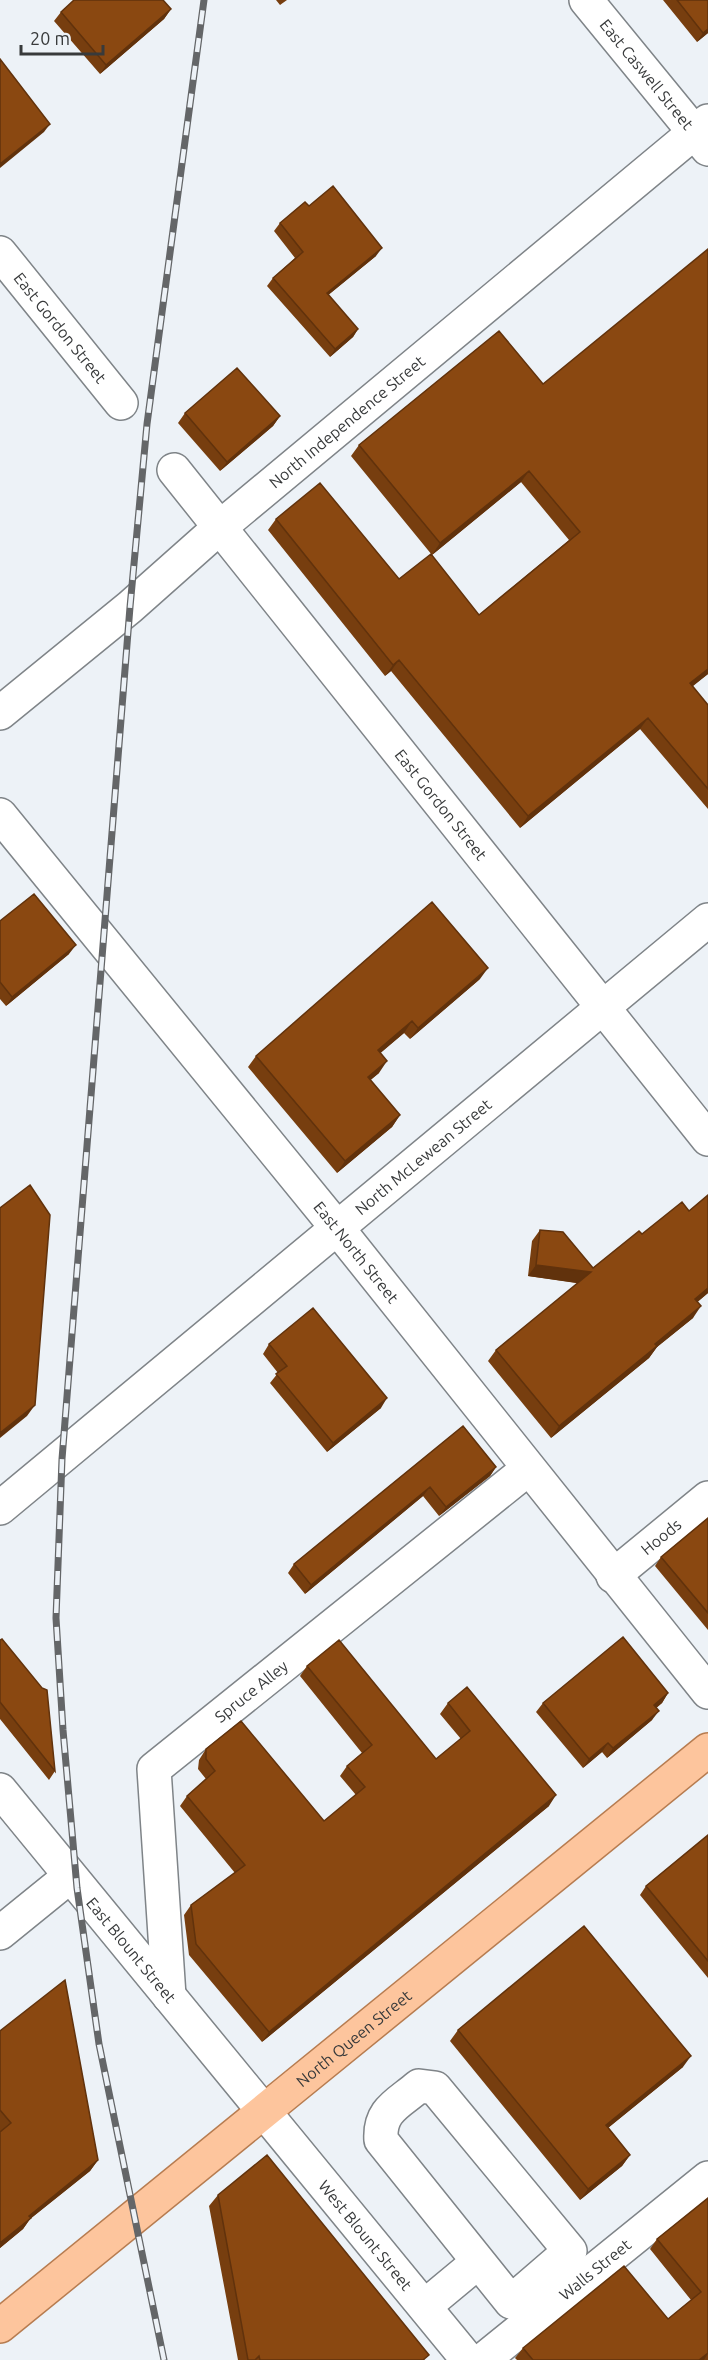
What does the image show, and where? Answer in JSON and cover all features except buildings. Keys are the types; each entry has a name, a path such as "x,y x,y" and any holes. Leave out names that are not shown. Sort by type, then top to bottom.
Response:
{"main road":[{"name":"North Queen Street","path":"0,2326 708,1750"}],"street":[{"name":"East Caswell Street","path":"586,0 703,134"},
{"name":"North Independence Street","path":"0,713 130,607 219,528 703,134"},
{"name":"East Gordon Street","path":"0,254 121,403"},
{"name":"East Gordon Street","path":"174,470 708,1140"},
{"name":"East North Street","path":"0,815 338,1229 708,1692"},
{"name":"North McLewean Street","path":"0,1508 708,920"},
{"name":"Spruce Alley","path":"169,1996 154,1768 528,1469"},
{"name":"Hoods","path":"614,1576 708,1498"},
{"name":"East Blount Street","path":"1,1793 265,2110"},
{"path":"0,1933 69,1877"},
{"path":"519,2313 381,2140 380,2124 385,2114 419,2086 435,2088 579,2263"},
{"name":"West Blount Street","path":"265,2110 468,2360"},
{"name":"Walls Street","path":"483,2360 519,2313 579,2263 708,2178"},
{"path":"425,2306 478,2262"}],"railway":[{"path":"164,2360 99,2044 77,1888 56,1618 62,1459 130,607 147,424 204,0"}]}
